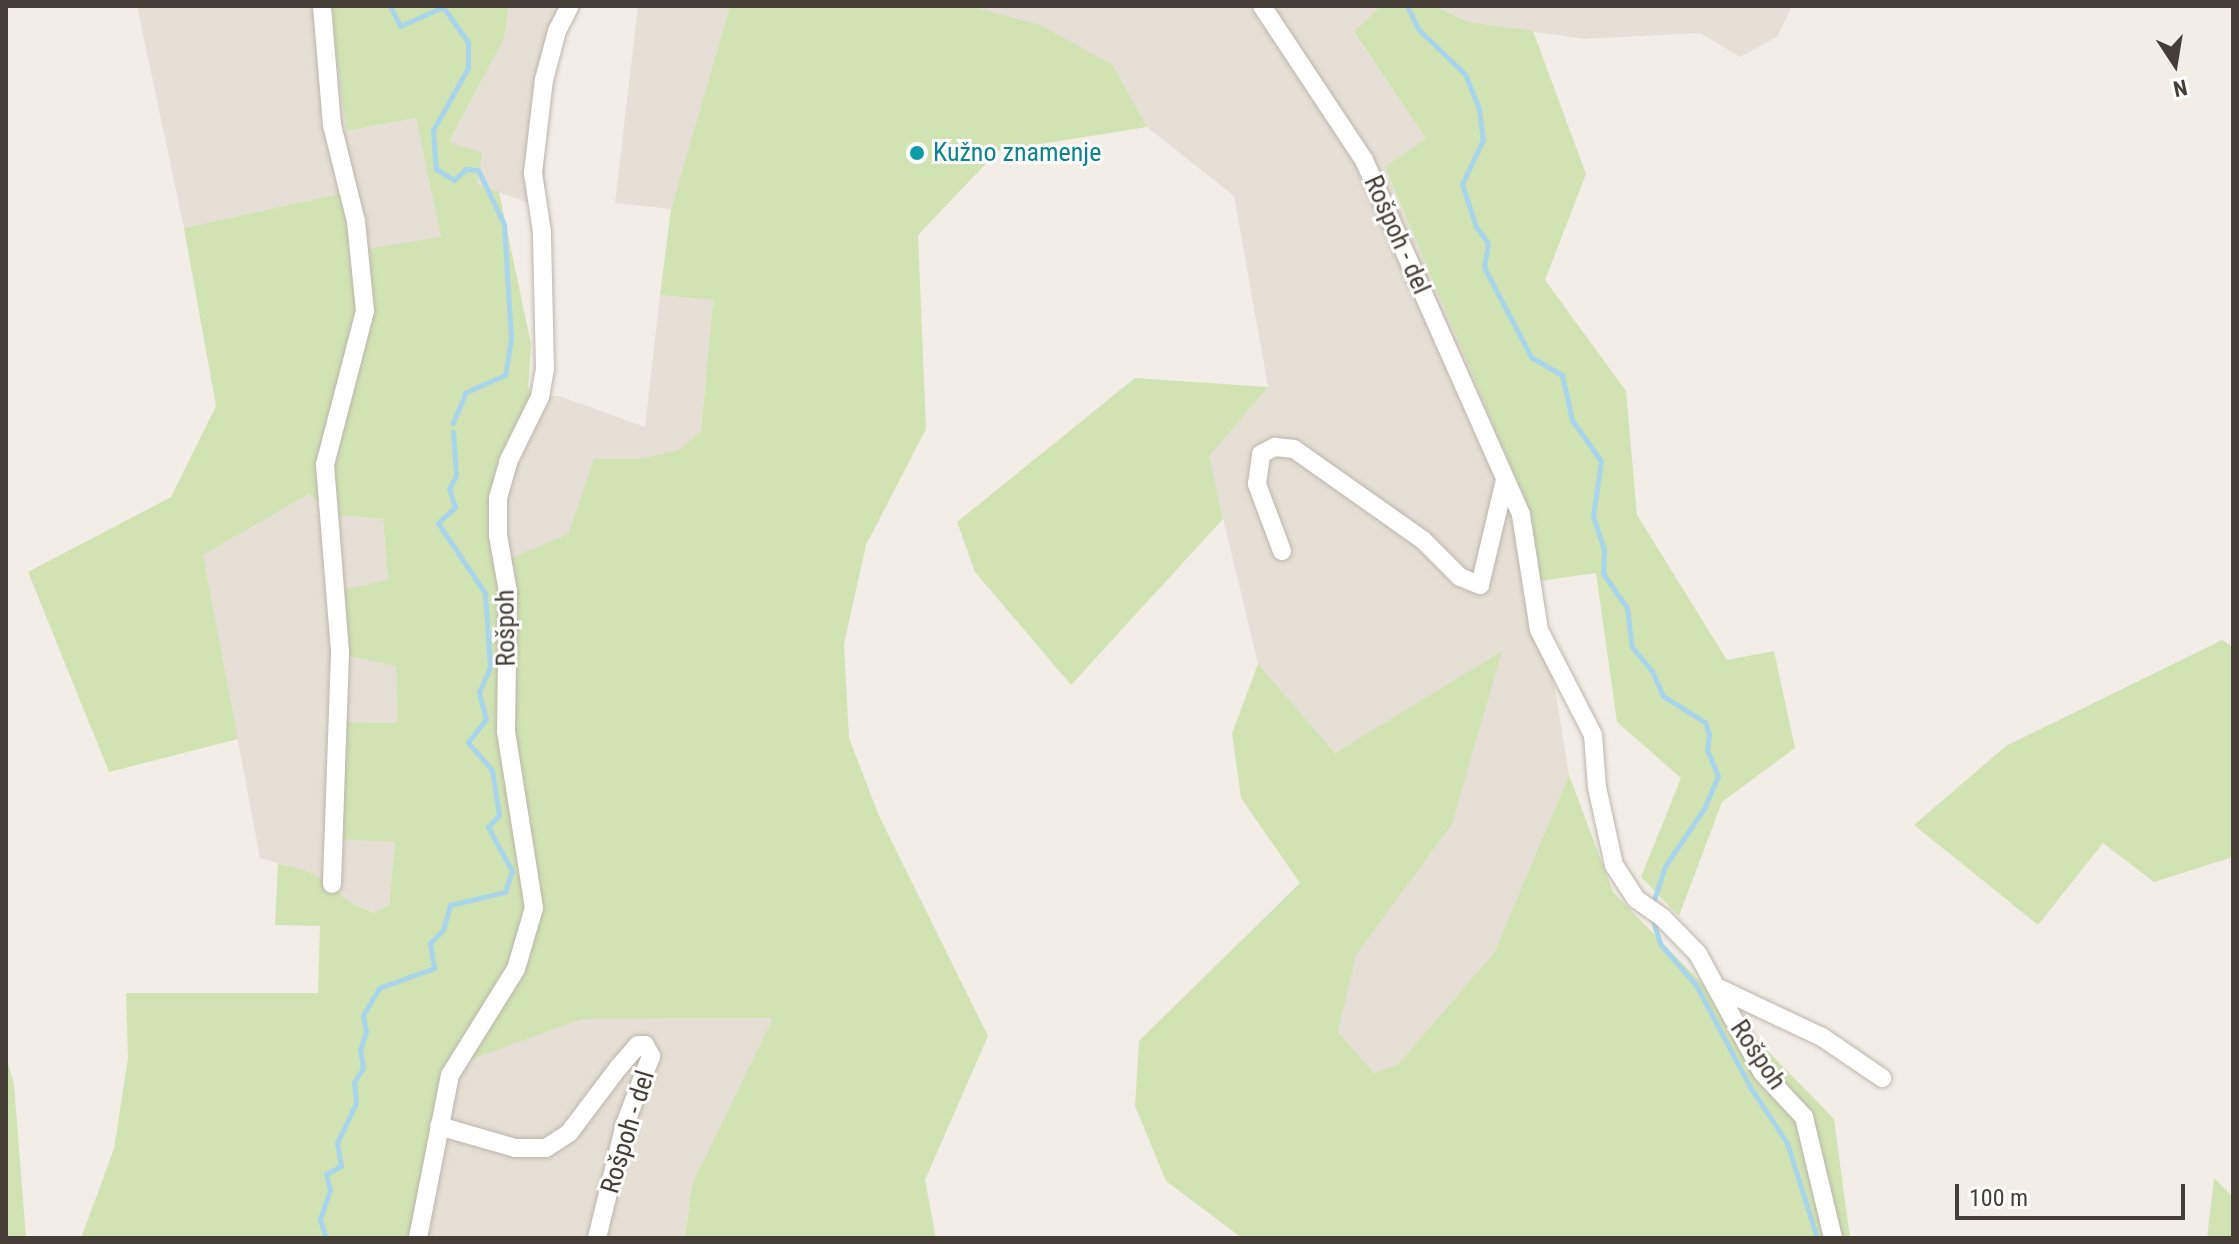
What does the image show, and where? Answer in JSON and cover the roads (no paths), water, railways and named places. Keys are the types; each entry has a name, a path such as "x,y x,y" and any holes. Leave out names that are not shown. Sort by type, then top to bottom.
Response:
{"street":[{"path":"322,6 332,125 356,221 365,311 325,465 340,653 332,884"},
{"name":"Rošpoh","path":"418,1238 450,1075 516,969 534,908 506,732 508,592 498,535 498,498 508,462 540,397 545,369 542,232 533,173 544,80 557,31 570,6"},
{"name":"Rošpoh - del","path":"1262,6 1364,160 1521,515 1539,630 1593,735 1606,834 1614,865 1636,899"},
{"path":"1282,551 1257,484 1261,454 1275,447 1294,449 1423,540 1460,577 1480,585 1505,480"},
{"name":"Rošpoh","path":"1636,899 1663,918 1698,954 1762,1072 1804,1117 1833,1238"},
{"path":"1716,987 1822,1037 1882,1078"},
{"name":"Rošpoh - del","path":"439,1126 515,1148 546,1148 569,1133 618,1068 638,1045 645,1045 651,1056 625,1124 597,1238"}],"waterway":[{"path":"390,6 400,26 443,7 468,42 468,68 433,130 436,169 454,180 466,169 478,170 504,224 511,338 505,375 466,392 453,423"},
{"path":"1407,6 1418,29 1465,74 1479,109 1483,140 1462,184 1476,227 1488,243 1484,267 1531,357 1562,375 1572,420 1601,461 1593,516 1604,549 1603,573 1627,608 1632,647 1652,671 1663,696 1705,722 1709,734 1707,750 1718,776 1705,807 1665,866 1652,906"},
{"path":"326,1238 320,1219 330,1190 326,1174 341,1166 337,1143 356,1103 354,1082 363,1068 360,1050 366,1031 363,1015 379,988 434,968 430,943 443,930 450,905 505,892 512,871 488,827 499,815 492,770 468,742 486,719 479,692 490,667 485,593 438,523 455,507 449,489 456,476 453,432"},
{"path":"1651,915 1661,945 1696,985 1750,1087 1787,1143 1817,1238"}],"place":[{"name":"Kužno znamenje","path":"917,153"}]}
